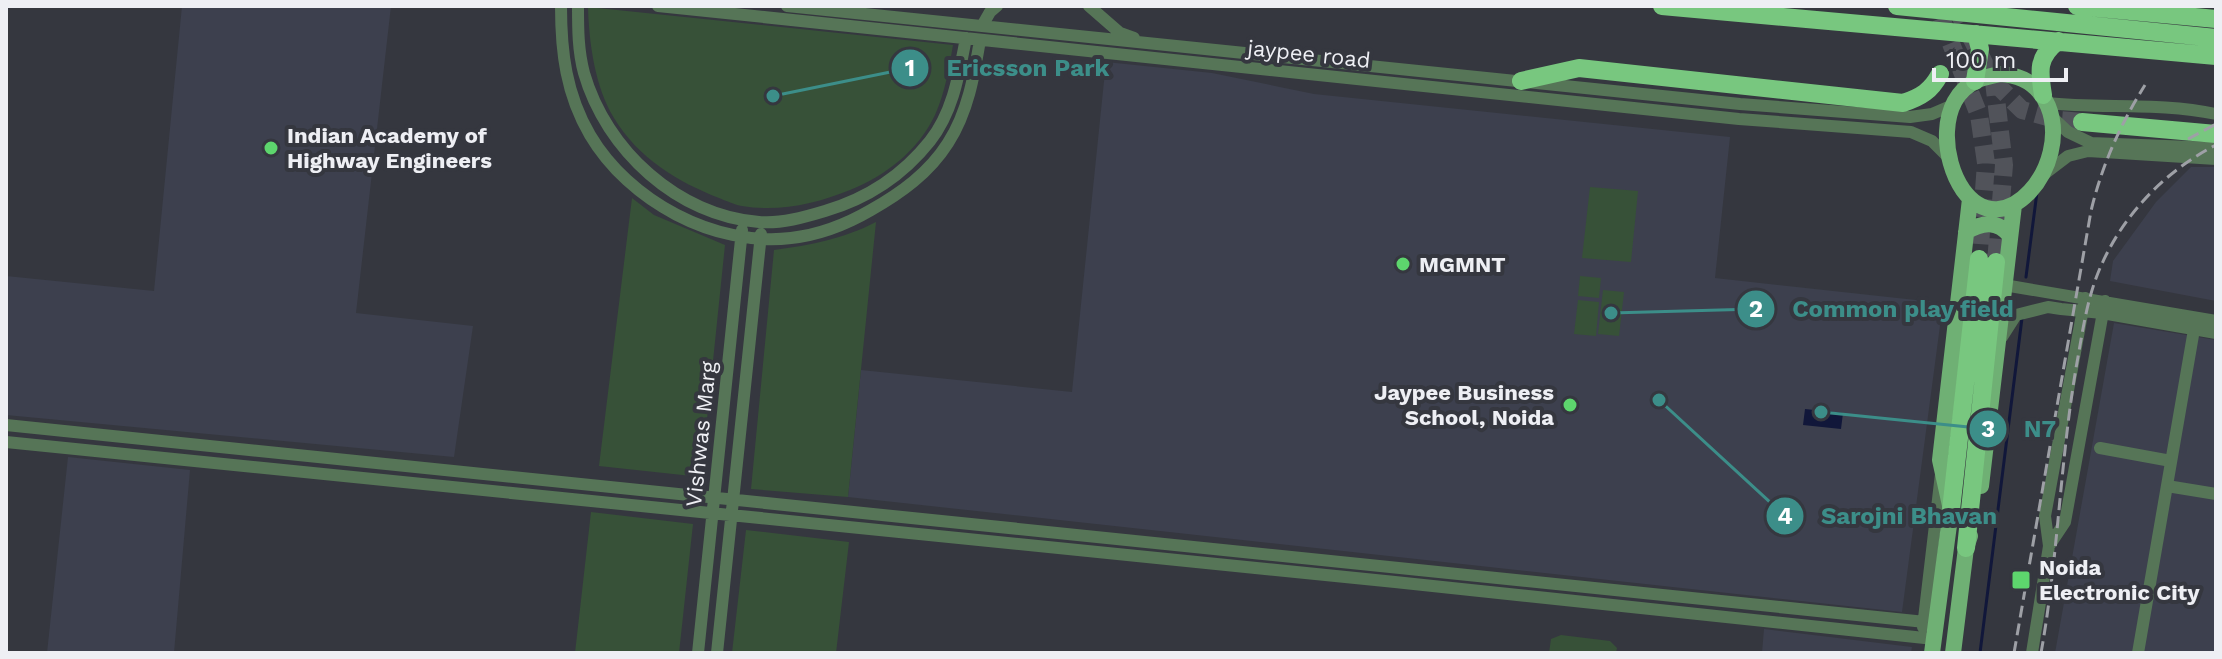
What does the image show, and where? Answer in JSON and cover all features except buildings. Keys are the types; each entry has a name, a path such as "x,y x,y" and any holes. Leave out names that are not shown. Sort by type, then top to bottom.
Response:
{"highway":[{"path":"1662,6 2216,56"},
{"path":"1897,6 2216,38"},
{"path":"2077,6 2216,19"},
{"path":"1975,81 1980,49 1976,34"},
{"path":"2048,105 2039,70 2046,50 2058,41"},
{"path":"1521,81 1579,68 1903,103 1923,96 1934,86 1940,74"},
{"path":"2082,122 2216,134"},
{"path":"1951,510 1987,261 1966,548"}],"main road":[{"path":"2000,74 2025,79 2048,105 2054,143 2051,158 2035,186 2014,205 1994,209 1970,199 1952,170 1947,139 1953,105 1975,81 2000,74"},
{"path":"1929,635 1951,510 1940,460 1970,199"},
{"path":"1953,653 1966,548 1977,514 2014,205"},
{"path":"1966,232 1987,223 2004,227 2010,236"}],"street":[{"path":"561,6 561,50 572,93 590,135 620,172 657,204 701,226 760,239 793,238 848,223 894,197 923,174 948,144 963,115 973,84 981,33 990,12 997,6"},
{"path":"578,6 578,34 584,72 599,112 625,149 652,177 683,199 720,215 762,223 801,218 846,205 884,185 909,164 931,140 946,114 957,86 966,38"},
{"name":"jaypee road","path":"658,6 783,10 966,38 981,33 1739,119 1911,132 1932,141 1948,157"},
{"path":"1089,6 1120,33 1150,44"},
{"path":"783,10 981,33 1150,44 1740,104 1910,117 1932,114 1953,105"},
{"path":"1482,91 1483,77"},
{"path":"1739,119 1740,104"},
{"path":"2048,105 2088,108 2165,105 2216,114"},
{"path":"2048,105 2068,132 2091,143 2216,148"},
{"path":"2042,176 2068,156 2088,151 2216,159"},
{"name":"Vishwas Marg","path":"698,653 743,220"},
{"name":"Vishwas Marg","path":"717,653 762,223"},
{"path":"2004,285 2084,304 2195,323 2216,321"},
{"path":"1997,350 2006,327 2016,315 2048,307 2084,304"},
{"path":"2032,653 2049,546 2045,516 2084,304"},
{"path":"2049,546 2065,522 2103,307"},
{"path":"2195,323 2216,333"},
{"path":"2138,653 2195,323"},
{"path":"6,425 733,499 1929,635"},
{"path":"6,442 1929,635"},
{"path":"2100,448 2171,461"},
{"path":"1929,635 1941,467"},
{"path":"2167,486 2216,494"}],"shaded area":[{"path":"182,6 391,6 356,313 473,326 454,457 6,415 6,276 154,291"},
{"path":"1106,62 1212,73 1314,94 1730,137 1715,278 1943,303 1902,612 848,497 861,370 1072,392"},
{"path":"2191,167 2216,167 2216,301 2110,281 2113,261 2156,202"},
{"path":"2114,323 2216,340 2216,653 2055,653"},
{"path":"68,457 190,470 174,653 47,653"},
{"path":"1764,629 1912,647 1911,653 1762,653"}],"green space":[{"path":"588,7 953,45 935,115 919,140 899,161 863,184 824,199 797,206 756,208 731,203 674,176 647,157 624,132 602,93 592,50"},
{"path":"1590,187 1638,191 1631,262 1582,258"},
{"path":"632,198 654,215 725,245 701,477 599,466"},
{"path":"876,222 848,497 751,489 774,250 826,240"},
{"path":"1580,276 1601,278 1599,298 1578,296"},
{"path":"1603,290 1624,292 1619,336 1598,334"},
{"path":"1578,300 1599,302 1596,336 1574,334"},
{"path":"591,512 693,524 679,653 575,653"},
{"path":"746,530 849,542 836,653 732,653"},
{"path":"1561,635 1610,641 1617,648 1616,653 1549,653 1551,639"}],"water":[{"path":"1805,409 1843,413 1841,429 1803,425"}],"waterway":[{"path":"2026,277 2037,192"},
{"path":"1980,653 2022,318"}],"tunnel":[{"path":"1955,6 1994,82 2004,165 1996,262"},
{"path":"1941,18 1979,115 1986,163 1979,259"},
{"path":"1994,82 2022,110 2058,120 2082,122"}],"railway":[{"path":"2014,653 2091,211 2113,146 2145,85"},
{"path":"2188,139 2216,124"},
{"path":"2041,653 2076,368 2094,284 2118,234 2145,198 2178,169 2216,145"}],"place":[{"name":"Ericsson Park","path":"773,96"},
{"name":"Indian Academy of Highway Engineers","path":"271,148"},
{"name":"MGMNT","path":"1403,264"},
{"name":"Common play field","path":"1611,313"},
{"name":"Sarojni Bhavan","path":"1659,400"},
{"name":"Jaypee Business School, Noida","path":"1570,405"},
{"name":"N7","path":"1821,412"},
{"name":"Noida Electronic City","path":"2021,580"}]}
